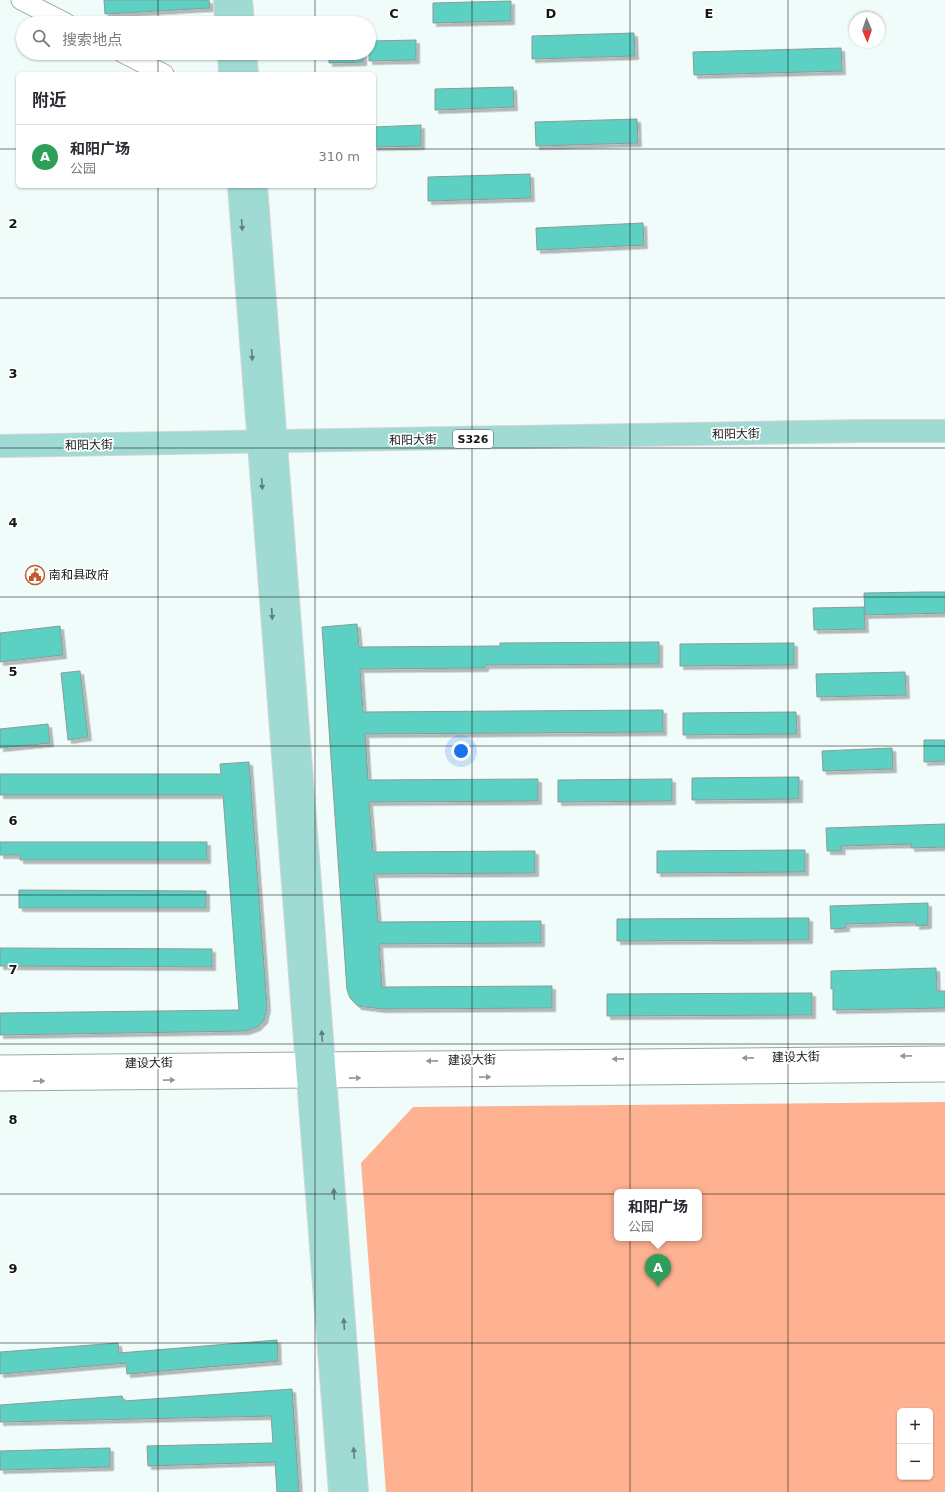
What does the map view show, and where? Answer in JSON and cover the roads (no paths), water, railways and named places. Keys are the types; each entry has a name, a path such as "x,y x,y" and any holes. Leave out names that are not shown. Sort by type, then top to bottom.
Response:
{"main road":[{"path":"224,0 225,16"},
{"path":"241,0 242,16"},
{"path":"229,60 230,72"},
{"path":"246,60 247,72"},
{"path":"239,188 267,448 316,1070 357,1492"},
{"path":"256,188 267,448"},
{"name":"和阳大街","path":"0,457 267,448 853,432 945,431"},
{"name":"和阳大街","path":"0,446 267,448 945,442"},
{"path":"316,1070 340,1492"}],"street":[{"path":"22,0 53,16"},
{"path":"137,60 160,72"},
{"name":"建设大街","path":"0,1081 316,1070 945,1056"},
{"name":"建设大街","path":"0,1065 316,1070 945,1072"}],"place":[{"name":"南和县政府","path":"35,575"},
{"name":"和阳广场","path":"658,1287"}]}
